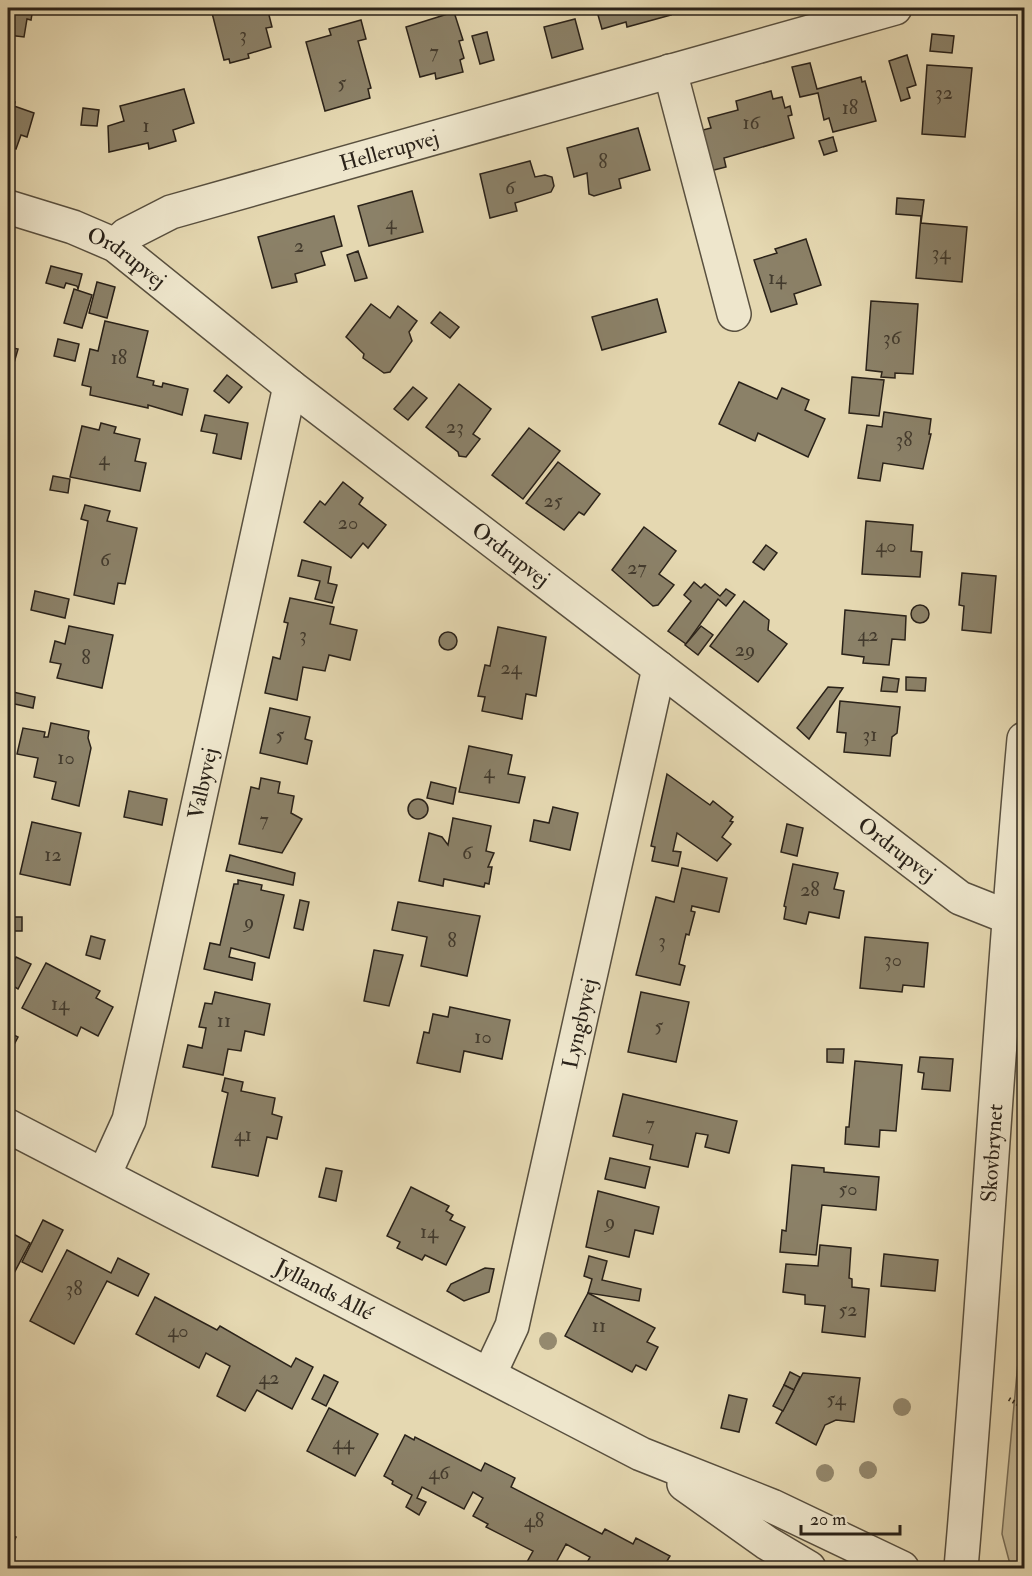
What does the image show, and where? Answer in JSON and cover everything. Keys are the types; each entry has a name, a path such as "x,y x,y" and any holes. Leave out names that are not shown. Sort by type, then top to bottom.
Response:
{"street":[{"name":"Hellerupvej","path":"115,245 126,235 171,212 896,8"},
{"path":"670,71 734,314"},
{"name":"Ordrupvej","path":"8,207 73,227 115,245 290,386 960,898 1008,917"},
{"name":"Valbyvej","path":"104,1175 129,1120 290,386"},
{"name":"Lyngbyvej","path":"489,1375 512,1326 659,668"},
{"name":"Skovbrynet","path":"961,1569 985,1271 1008,917 1024,739"},
{"name":"Jyllands Allé","path":"8,1126 641,1454 782,1511 902,1569"},
{"name":"Jyllands Allé","path":"641,1454 767,1543 807,1568"}],"shaded area":[{"path":"1024,1298 1024,1568 1011,1568 1002,1534"}],"building":[{"path":"8,8 33,8 31,20 27,19 24,37 8,35"},
{"path":"261,8 262,12 268,11 272,27 266,28 271,47 248,54 249,58 230,63 229,59 224,60 211,9"},
{"path":"596,8 678,8 669,10 671,15 627,27 626,22 602,29"},
{"path":"454,12 463,40 459,41 464,58 460,60 463,72 436,79 435,73 420,77 406,27"},
{"path":"575,19 583,49 552,58 544,27"},
{"path":"361,20 366,39 358,41 371,88 368,89 370,98 325,111 306,42 331,35 329,29"},
{"path":"487,32 494,60 480,64 472,36"},
{"path":"932,34 954,36 952,53 930,51"},
{"path":"907,55 916,85 907,88 910,98 901,101 889,61"},
{"path":"810,63 817,89 861,77 862,82 865,81 876,121 833,132 829,118 824,120 818,93 800,97 792,67"},
{"path":"927,65 972,68 965,137 922,134"},
{"path":"184,89 194,123 173,130 176,141 149,149 148,143 109,152 108,126 124,121 120,106"},
{"path":"771,91 773,99 782,97 785,108 790,106 792,115 788,116 794,138 724,158 726,167 706,172 695,132 711,128 708,118 738,110 736,101"},
{"path":"8,99 15,102 14,106 34,113 27,137 21,135 16,149 12,147 10,153 8,153"},
{"path":"83,108 99,110 97,126 81,125"},
{"path":"638,128 650,170 619,179 621,188 594,196 589,194 587,173 574,177 567,148"},
{"path":"833,137 837,151 824,155 819,141"},
{"path":"530,161 535,177 545,175 552,177 554,186 551,192 515,203 517,211 490,218 480,174"},
{"path":"412,191 423,232 369,246 358,206"},
{"path":"897,198 924,200 921,223 967,227 962,282 916,278 921,216 896,214"},
{"path":"334,216 342,246 321,252 325,265 295,274 297,282 272,288 258,237"},
{"path":"806,239 821,285 794,294 797,304 771,312 754,260 777,253 775,249"},
{"path":"358,251 367,278 355,281 347,255"},
{"path":"51,266 82,274 78,289 77,286 66,283 64,288 46,283"},
{"path":"97,282 115,287 107,318 89,313"},
{"path":"74,289 92,295 82,328 64,323"},
{"path":"657,299 666,332 602,350 592,317"},
{"path":"871,301 918,304 913,374 895,373 895,378 881,377 882,372 866,370"},
{"path":"371,304 390,318 398,306 417,321 409,332 412,341 390,372 384,373 363,358 364,354 346,337"},
{"path":"440,312 459,327 450,338 431,323"},
{"path":"105,321 148,331 137,377 154,381 153,385 162,387 163,383 188,389 182,415 148,405 148,408 90,395 91,387 82,385 90,349 98,351"},
{"path":"58,339 79,344 75,361 54,356"},
{"path":"8,347 18,349 14,363 8,362"},
{"path":"227,375 242,387 229,403 214,391"},
{"path":"852,377 884,380 879,416 849,413"},
{"path":"739,382 777,399 782,388 809,400 805,410 825,419 808,457 758,433 755,441 719,424"},
{"path":"459,384 491,409 473,434 480,439 466,457 459,456 458,452 426,427"},
{"path":"413,387 427,398 408,420 394,409"},
{"path":"884,412 931,419 929,434 931,434 923,469 883,463 880,481 858,478 867,425 882,427"},
{"path":"205,415 248,423 241,459 213,453 217,434 201,431"},
{"path":"101,423 116,427 114,433 140,439 135,461 146,463 140,491 70,477 82,426 99,430"},
{"path":"529,428 560,451 523,499 492,475"},
{"path":"558,462 600,494 584,515 579,512 564,530 526,503"},
{"path":"53,476 70,479 68,493 50,490"},
{"path":"343,482 363,498 359,504 386,525 368,548 363,543 351,558 304,522 320,501 325,505"},
{"path":"85,505 110,511 107,521 137,528 125,584 118,583 114,604 74,595 88,521 81,519"},
{"path":"866,521 913,525 911,551 922,552 920,577 862,574"},
{"path":"644,527 676,551 659,574 674,585 658,605 653,606 612,570"},
{"path":"766,545 777,553 764,570 753,562"},
{"path":"302,560 331,567 328,583 337,585 332,603 315,599 320,581 298,576"},
{"path":"962,573 996,576 991,633 962,630 964,606 959,605"},
{"path":"694,582 701,588 705,584 720,596 726,589 735,595 726,606 718,599 686,644 668,631 691,601 684,595"},
{"path":"35,591 69,599 65,618 31,610"},
{"path":"290,598 334,607 330,624 357,630 350,660 329,655 325,671 303,667 297,700 265,693 273,657 280,659 288,623 284,622"},
{"path":"744,601 769,620 768,630 787,644 758,682 710,646"},
{"path":"916,605 924,605 929,610 927,621 916,623 911,618 911,610"},
{"path":"845,610 906,616 905,640 892,639 889,665 863,663 864,657 842,654"},
{"path":"69,626 113,635 102,688 57,678 61,664 50,662 55,641 65,644"},
{"path":"701,626 713,635 698,655 685,645"},
{"path":"498,627 546,637 536,696 526,694 522,719 482,711 485,697 478,696 485,665 490,666"},
{"path":"444,632 452,632 457,637 455,648 444,650 439,645 439,637"},
{"path":"883,677 899,679 897,692 881,691"},
{"path":"906,677 926,678 925,691 906,690"},
{"path":"828,687 843,688 809,739 797,728"},
{"path":"13,692 35,697 33,708 10,703"},
{"path":"840,701 900,707 897,733 892,737 890,756 844,752 846,733 837,732"},
{"path":"270,708 310,717 305,739 312,741 307,764 260,753"},
{"path":"51,723 89,731 88,738 91,748 79,806 52,799 56,782 34,777 38,758 17,754 23,728 45,732 44,737 48,737"},
{"path":"469,746 512,755 508,774 525,777 519,803 459,792"},
{"path":"667,774 710,805 713,801 733,817 730,821 733,822 722,837 731,844 717,861 677,833 673,851 681,852 678,866 652,861 655,847 651,846"},
{"path":"261,778 280,782 278,793 294,796 291,813 302,819 282,853 239,844 251,787 259,789"},
{"path":"431,782 456,788 453,804 427,798"},
{"path":"129,791 167,799 162,825 124,817"},
{"path":"418,799 425,802 428,809 425,816 418,819 411,816 408,809 411,802"},
{"path":"553,807 578,813 570,850 530,841 534,820 549,823"},
{"path":"453,818 491,826 486,851 494,853 488,867 492,867 489,884 485,883 484,887 444,879 443,886 419,881 429,833 442,837 448,845"},
{"path":"32,822 81,833 70,885 20,874"},
{"path":"787,824 803,828 797,856 781,852"},
{"path":"230,855 295,873 293,885 226,871"},
{"path":"793,864 838,873 834,889 844,891 839,918 809,912 806,924 784,919 786,907 784,906"},
{"path":"682,868 727,878 719,912 692,906 691,911 695,912 689,935 686,934 679,964 685,966 680,985 636,975 656,897 674,902"},
{"path":"238,880 262,885 261,890 284,895 269,958 231,948 229,957 255,963 252,980 204,969 210,943 220,945 234,884 238,884"},
{"path":"300,900 309,902 303,930 294,928"},
{"path":"398,902 480,916 467,976 421,966 427,937 392,930"},
{"path":"8,917 22,917 22,931 8,931"},
{"path":"91,936 105,940 100,959 86,955"},
{"path":"865,937 928,943 924,987 903,985 902,992 860,988"},
{"path":"374,950 403,955 389,1006 364,1001"},
{"path":"16,957 31,964 18,989 8,983 8,974"},
{"path":"46,963 100,991 96,998 113,1007 98,1036 81,1027 77,1036 22,1008"},
{"path":"215,992 270,1004 264,1035 245,1031 241,1051 228,1049 223,1075 183,1067 188,1045 202,1048 206,1028 199,1027 205,1003 212,1004"},
{"path":"641,992 689,1002 676,1062 628,1052"},
{"path":"450,1007 510,1020 502,1059 464,1051 460,1072 417,1063 424,1032 429,1033 433,1014 448,1017"},
{"path":"8,1032 18,1037 9,1054 8,1053"},
{"path":"827,1049 844,1049 843,1063 827,1062"},
{"path":"920,1057 953,1059 950,1091 922,1089 924,1073 918,1072"},
{"path":"855,1061 902,1065 896,1131 880,1130 879,1147 845,1144 846,1127 849,1127"},
{"path":"225,1078 243,1082 241,1091 275,1098 272,1114 282,1117 277,1139 267,1137 258,1176 212,1167 228,1093 222,1091"},
{"path":"623,1094 737,1121 729,1153 705,1147 708,1135 696,1133 688,1167 650,1159 653,1145 613,1136"},
{"path":"610,1158 650,1167 645,1188 605,1179"},
{"path":"792,1165 824,1168 824,1172 879,1177 876,1210 822,1205 816,1255 780,1252 782,1230 786,1231"},
{"path":"326,1168 342,1171 336,1201 319,1197"},
{"path":"411,1187 449,1206 446,1211 453,1215 450,1220 465,1227 446,1265 425,1255 422,1260 397,1248 400,1242 387,1236"},
{"path":"598,1191 659,1207 653,1234 635,1230 629,1257 586,1247"},
{"path":"43,1220 63,1230 42,1272 22,1262"},
{"path":"8,1231 30,1243 12,1277 8,1275"},
{"path":"820,1245 851,1248 849,1278 852,1279 852,1287 869,1289 865,1337 822,1332 825,1306 805,1304 805,1295 783,1292 786,1264 818,1266"},
{"path":"67,1250 111,1273 118,1258 149,1274 138,1296 107,1281 74,1344 30,1321"},
{"path":"884,1254 938,1260 935,1291 881,1286"},
{"path":"589,1256 607,1261 602,1280 641,1289 639,1301 588,1293 592,1279 584,1276"},
{"path":"485,1268 494,1269 489,1292 464,1301 447,1291 451,1284"},
{"path":"588,1293 655,1328 647,1342 658,1347 646,1370 636,1365 632,1372 565,1336"},
{"path":"155,1297 217,1330 220,1326 291,1367 296,1358 313,1367 292,1409 257,1390 245,1411 217,1396 230,1366 206,1353 199,1368 136,1334"},
{"path":"790,1372 800,1377 794,1390 784,1385"},
{"path":"803,1373 860,1378 854,1422 836,1420 825,1425 816,1445 776,1423"},
{"path":"324,1375 338,1382 326,1406 312,1399"},
{"path":"784,1385 794,1390 783,1411 773,1406"},
{"path":"729,1395 747,1399 739,1432 721,1428"},
{"path":"329,1408 378,1434 355,1476 307,1451"},
{"path":"405,1435 414,1440 415,1437 481,1471 485,1463 515,1478 511,1487 602,1534 605,1529 633,1544 636,1538 670,1556 663,1568 584,1568 590,1557 566,1544 553,1568 540,1568 527,1562 533,1551 486,1527 488,1524 473,1516 483,1498 473,1492 464,1509 422,1487 417,1498 426,1502 419,1515 406,1507 412,1495 392,1484 393,1481 384,1476"},
{"path":"8,1533 16,1537 8,1553"}]}
